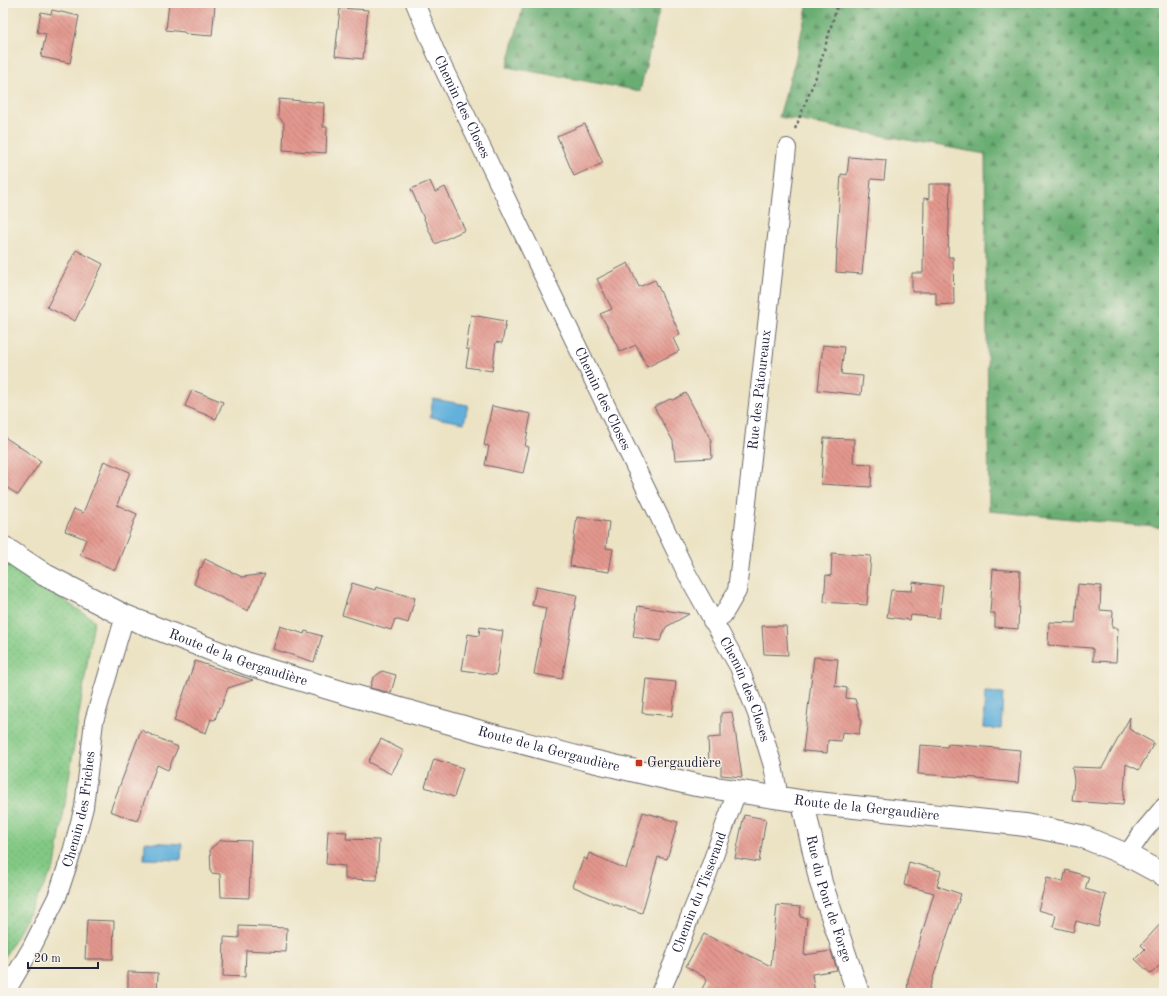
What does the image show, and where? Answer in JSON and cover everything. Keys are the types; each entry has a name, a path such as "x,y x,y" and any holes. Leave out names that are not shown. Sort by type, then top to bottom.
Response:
{"street":[{"name":"Chemin des Closes","path":"415,3 436,53 686,572 738,667 757,714 773,766 776,788 775,797"},
{"name":"Rue des Pâtoureaux","path":"712,621 723,615 736,591 787,148"},
{"name":"Route de la Gergaudière","path":"3,548 45,575 125,616 248,664 381,704 584,759 696,785 807,802 1025,825 1081,836 1127,855 1164,875"},
{"name":"Chemin des Friches","path":"5,993 32,947 57,897 72,852 84,807 94,721 125,616"},
{"name":"Chemin du Tisserand","path":"660,993 708,873 737,791"},
{"name":"Rue du Pont de Forge","path":"807,802 805,812 821,883 858,993"},
{"path":"1127,855 1142,833 1164,807"}],"path":[{"path":"787,148 817,74 838,3"}],"green space":[{"path":"524,3 661,3 640,91 507,67"},
{"path":"808,3 1164,3 1164,528 989,511 985,154 779,117 795,61"},
{"path":"3,560 94,620 55,866 3,960"}],"water":[{"path":"433,399 468,405 464,423 430,417"},
{"path":"985,692 1003,693 1001,729 983,728"},
{"path":"145,842 182,844 181,860 144,859"}],"building":[{"path":"169,3 215,5 212,36 186,34 184,32 166,30"},
{"path":"340,8 368,10 363,59 335,56"},
{"path":"52,10 79,16 70,63 41,57 46,34 37,32 41,12 51,14"},
{"path":"279,99 324,103 323,127 327,127 326,153 283,150 284,123 278,116"},
{"path":"585,124 603,163 574,176 557,136"},
{"path":"849,157 886,160 884,180 871,179 862,274 836,272 841,174 847,175"},
{"path":"430,181 435,192 445,187 465,230 435,244 411,189"},
{"path":"929,184 950,184 948,257 953,257 954,304 936,305 936,292 912,292 912,273 923,273 924,198 929,199"},
{"path":"76,250 103,264 75,321 47,307"},
{"path":"628,263 639,287 655,280 680,334 673,338 679,351 647,367 636,345 620,352 600,314 612,309 597,279"},
{"path":"471,315 506,321 502,343 496,342 492,371 466,367 469,349 466,349"},
{"path":"823,345 844,347 841,374 863,376 861,395 818,390"},
{"path":"192,390 223,402 216,419 185,406"},
{"path":"686,393 711,440 712,458 675,460 673,441 654,407 670,399 673,400"},
{"path":"492,406 531,414 525,446 529,447 523,473 485,465 489,446 484,445"},
{"path":"3,436 41,461 18,495 3,485"},
{"path":"824,438 854,439 853,463 872,464 871,487 821,484"},
{"path":"104,461 130,472 117,505 137,514 115,570 80,555 86,539 65,531 74,509 83,513"},
{"path":"577,517 609,522 606,548 613,549 609,572 570,566"},
{"path":"832,553 871,556 867,605 824,602 826,575 831,576"},
{"path":"205,559 242,577 265,574 248,611 194,584 200,567 201,568"},
{"path":"993,569 1020,571 1018,629 995,627 995,613 990,613"},
{"path":"913,582 943,586 939,618 911,615 910,620 887,617 891,590 912,591"},
{"path":"352,583 375,590 376,587 415,598 408,623 395,619 391,630 342,615"},
{"path":"1078,584 1101,586 1100,610 1113,611 1112,628 1118,628 1116,662 1093,661 1092,648 1048,645 1049,622 1075,623"},
{"path":"536,587 577,595 562,679 534,674 546,608 532,605"},
{"path":"638,606 689,614 666,627 660,641 633,637"},
{"path":"280,626 304,634 305,631 322,636 314,662 273,649"},
{"path":"762,626 786,626 788,655 764,654"},
{"path":"480,627 503,631 496,675 462,670 468,634 479,636"},
{"path":"814,657 838,659 835,686 847,688 846,698 855,699 861,720 859,734 842,732 841,741 828,740 827,753 803,751"},
{"path":"195,661 253,680 228,688 215,720 211,719 206,733 174,721"},
{"path":"382,671 396,675 391,693 370,688 373,678"},
{"path":"646,679 676,682 672,716 642,713"},
{"path":"732,712 742,777 721,775 721,762 709,762 708,738 721,737 721,713"},
{"path":"1130,717 1129,729 1154,743 1139,770 1126,764 1123,805 1072,801 1074,781 1072,767 1102,768"},
{"path":"141,730 178,747 168,770 157,765 137,821 110,811"},
{"path":"381,739 404,751 391,774 368,762"},
{"path":"948,744 1021,750 1018,783 977,778 918,774 920,745 947,747"},
{"path":"434,759 463,768 454,797 425,787"},
{"path":"643,812 678,822 667,859 658,857 642,913 613,904 572,886 584,858 587,860 589,853 626,869"},
{"path":"744,815 766,819 759,862 735,858"},
{"path":"328,831 347,832 346,839 379,840 377,880 345,879 345,866 326,864"},
{"path":"221,840 251,841 249,898 221,897 220,874 211,873 210,849"},
{"path":"909,862 941,871 937,886 961,894 928,993 907,993 908,980 934,893 904,885"},
{"path":"1066,870 1089,877 1085,889 1106,895 1098,927 1076,921 1073,932 1053,927 1056,915 1038,910 1047,878 1063,882"},
{"path":"777,905 801,907 800,917 807,918 804,955 831,951 837,970 812,974 815,993 700,993 707,979 686,966 704,934 771,966"},
{"path":"87,920 114,921 113,959 85,959"},
{"path":"1164,920 1164,969 1160,965 1151,974 1135,959 1145,949 1141,945"},
{"path":"239,926 287,928 286,952 246,950 245,977 223,976 224,937 239,938"},
{"path":"128,972 158,973 157,993 128,993"}],"place":[{"name":"Gergaudière","path":"639,763"}]}
